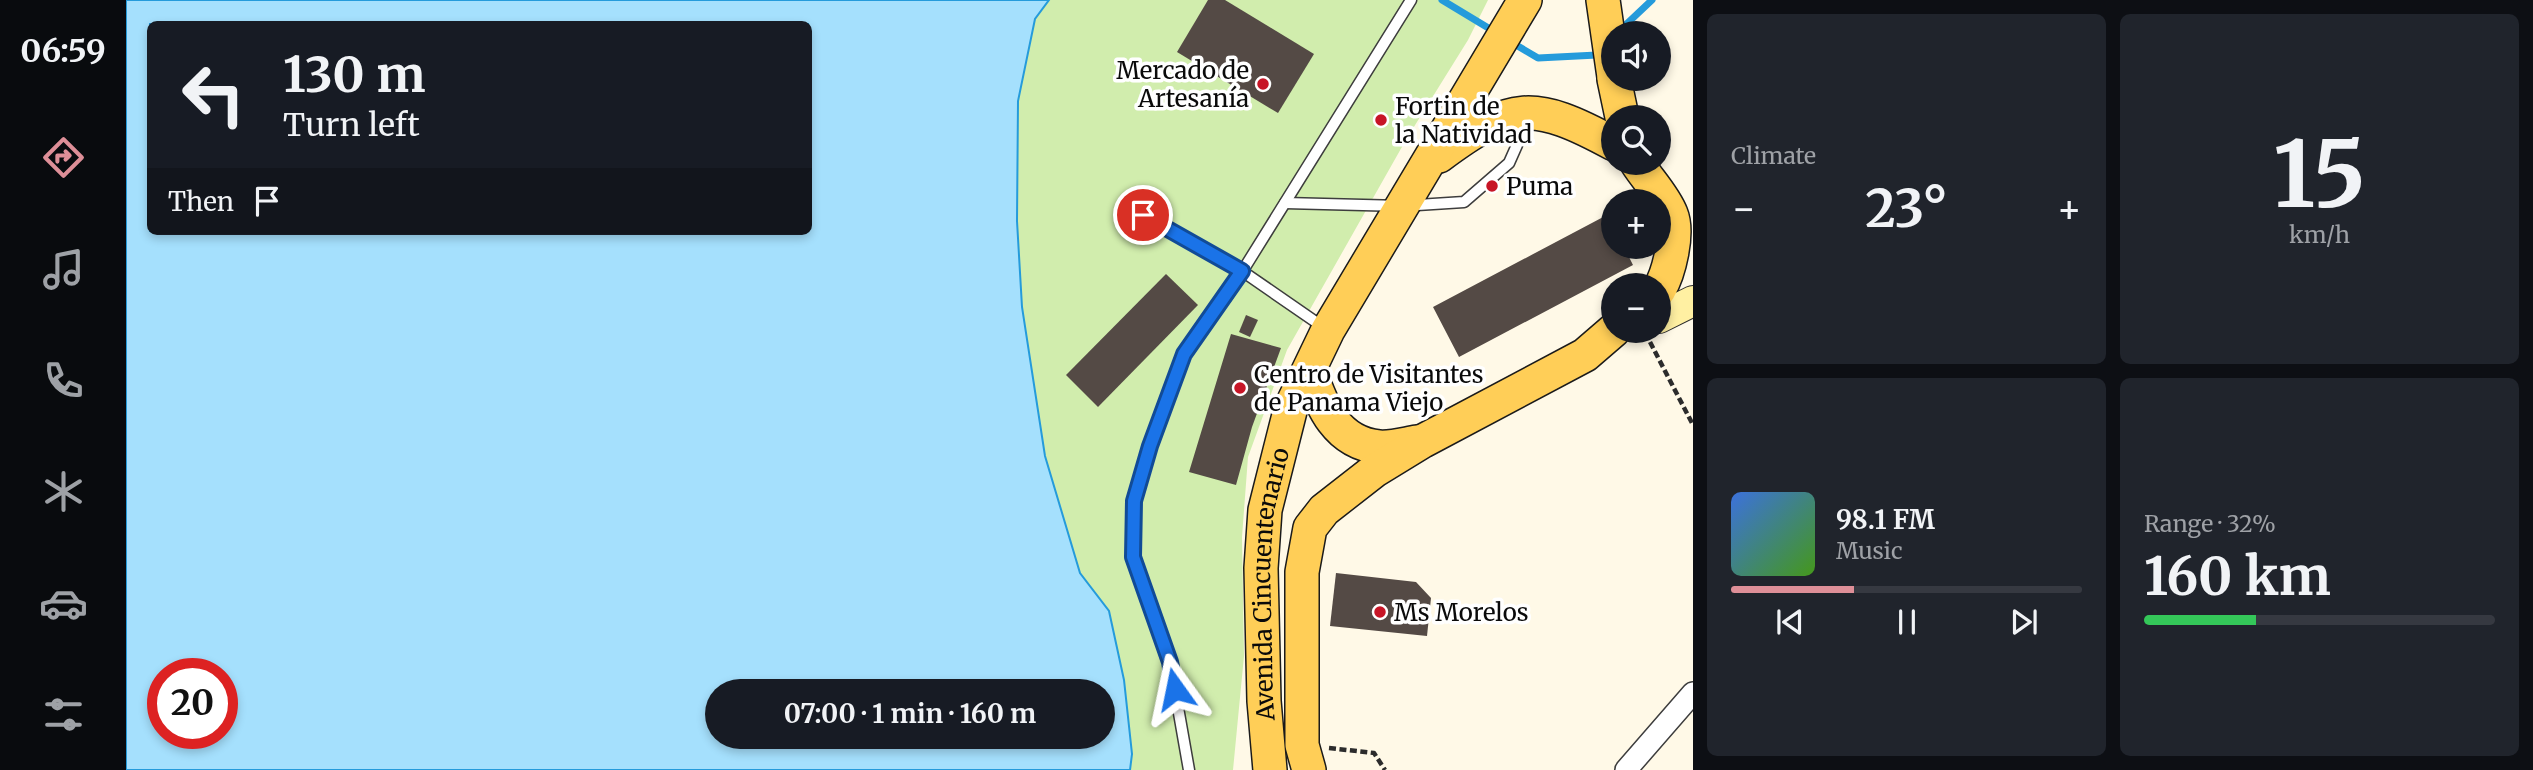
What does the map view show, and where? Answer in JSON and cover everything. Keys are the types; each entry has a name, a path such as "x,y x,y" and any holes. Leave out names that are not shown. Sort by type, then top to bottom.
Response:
{"main road":[{"path":"1603,0 1605,21"},
{"name":"Avenida Cincuentenario","path":"1270,770 1264,701 1261,581 1265,510 1291,407 1328,330 1520,10"},
{"path":"1424,167 1479,126 1513,113 1549,114 1601,137"},
{"path":"1646,175 1682,220 1667,273"},
{"path":"1671,311 1693,300"},
{"name":"Avenida Cincuentenario","path":"1306,757 1302,572 1310,528 1324,510 1374,471 1423,441 1585,355 1601,341"},
{"path":"1585,355 1608,343"},
{"path":"1310,371 1319,400 1335,424 1353,441 1380,447 1423,441"}],"street":[{"path":"1626,770 1693,693"}],"lane":[{"path":"1189,770 1170,662 1133,557 1134,501 1150,446 1184,354 1230,290 1408,5"},
{"path":"1285,202 1402,206 1464,202 1509,163 1532,114"},
{"path":"1152,200 1143,215 1242,271 1328,330"}],"path":[{"path":"1650,343 1693,425"},
{"path":"1306,757 1374,753 1385,770"}],"green space":[{"path":"126,0 1488,0 1468,40 1407,138 1287,350 1248,457 1242,537 1244,656 1233,770 126,770"}],"water":[{"path":"126,0 1049,0 1035,19 1018,101 1017,221 1022,307 1045,456 1080,573 1109,611 1124,680 1132,754 1130,770 126,770"}],"building":[{"name":"Mercado de Artesanía","path":"1208,0 1225,0 1314,54 1278,113 1177,52"},
{"path":"1601,218 1601,259 1630,259 1633,265 1618,273 1601,273 1601,282 1459,357 1433,307"},
{"path":"1166,274 1198,305 1098,407 1066,375"},
{"path":"1246,315 1258,320 1250,337 1239,332"},
{"name":"Centro de Visitantes de Panama Viejo","path":"1231,334 1281,348 1252,427 1236,485 1189,472"},
{"name":"Ms Morelos","path":"1336,573 1416,582 1431,598 1427,636 1330,626"}],"waterway":[{"path":"1442,0 1495,32"},
{"path":"1630,21 1652,0"},
{"path":"1511,42 1538,58 1597,55 1601,51"}],"place":[{"name":"Mercado de Artesanía","path":"1263,84"},
{"name":"Fortin de la Natividad","path":"1381,120"},
{"name":"Puma","path":"1492,186"},
{"name":"Centro de Visitantes de Panama Viejo","path":"1240,388"},
{"name":"Ms Morelos","path":"1380,612"}],"route":[{"path":"1143,215 1242,271 1184,354 1150,446 1134,501 1133,557 1170,662 1175,689"}]}
